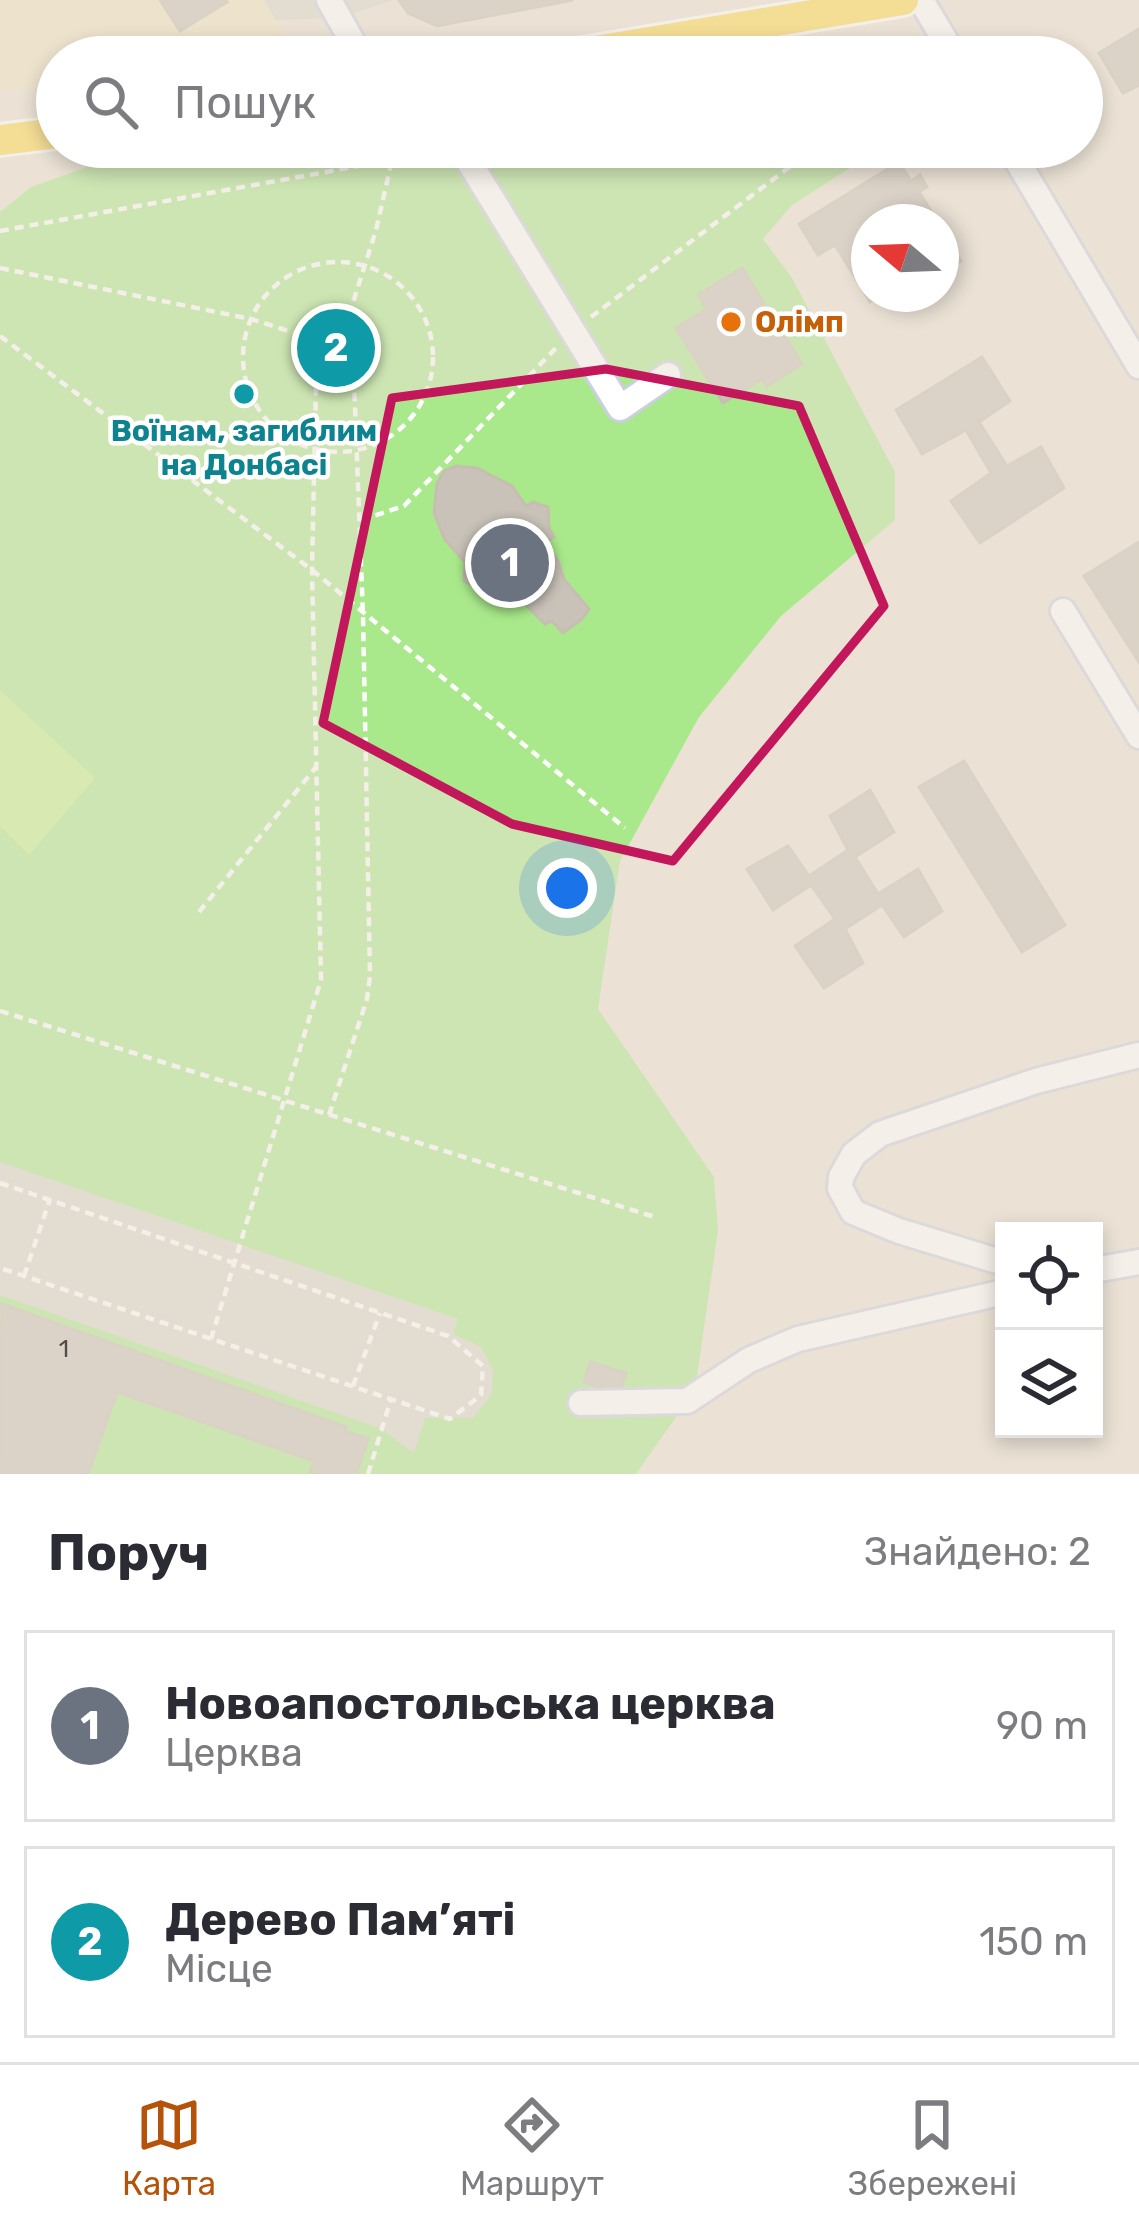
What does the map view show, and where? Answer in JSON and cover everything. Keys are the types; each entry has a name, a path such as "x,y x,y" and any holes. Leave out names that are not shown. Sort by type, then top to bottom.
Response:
{"main road":[{"path":"686,36 903,0"},
{"path":"2,141 36,136"}],"street":[{"path":"328,0 349,36"},
{"path":"921,0 942,36"},
{"path":"473,168 620,408 668,375"},
{"path":"1021,168 1139,366"},
{"path":"1064,611 1139,736"},
{"path":"995,1261 853,1212 839,1188 848,1162 865,1144 897,1126 1036,1081 1139,1055"},
{"path":"1103,1268 1139,1262"},
{"path":"581,1403 687,1402 749,1360 798,1339 995,1294"}],"path":[{"path":"0,231 348,168"},
{"path":"349,315 390,168"},
{"path":"361,520 404,506 573,331 788,168"},
{"path":"340,262 362,266 393,279 418,306 427,322 431,378 416,412 389,438 358,452 317,451 283,436 269,423 249,392 242,355 251,319 272,288 303,268 340,262"},
{"path":"0,268 251,319 298,334"},
{"path":"329,312 349,315 364,328 370,346 367,366 354,381 336,388 316,384 302,371 295,353 298,334 311,319 329,312"},
{"path":"0,336 312,570 625,828"},
{"path":"329,1115 369,987 354,381"},
{"path":"211,1339 321,980 312,570 316,384"},
{"path":"199,912 316,767"},
{"path":"0,1011 658,1218"},
{"path":"0,1183 448,1336 483,1366 481,1396 450,1419 0,1268"},
{"path":"24,1276 50,1198"},
{"path":"353,1387 381,1312"},
{"path":"368,1474 392,1399"}],"highlighted area":[{"path":"606,369 799,406 884,606 673,861 512,824 323,723 392,398"}],"shaded area":[{"path":"0,0 264,0 286,36 36,36 36,87 0,90"},
{"path":"264,0 394,0 340,18 276,20"},
{"path":"0,1162 458,1319 453,1334 481,1347 493,1370 492,1394 473,1418 425,1418 414,1453 382,1429 0,1295"}],"green space":[{"path":"84,168 850,168 791,206 763,239 792,278 895,472 895,520 781,616 699,717 620,861 598,1009 714,1177 718,1231 695,1390 636,1474 0,1474 0,212 31,187"},
{"path":"0,690 95,778 29,855 0,826"}],"building":[{"path":"160,0 225,0 227,2 180,31"},
{"path":"399,0 573,0 437,26 408,13"},
{"path":"1139,29 1139,85 1123,93 1103,60 1103,51"},
{"path":"889,168 903,168 911,181 920,175 927,187 919,192 927,204 851,204 851,271 835,245 818,255 799,224"},
{"path":"742,268 802,364 767,386 762,379 723,403 676,328 707,309 698,295"},
{"path":"982,357 1010,401 979,422 1007,466 1041,447 1064,488 980,543 951,501 991,473 966,430 922,454 896,410"},
{"path":"456,466 477,468 512,486 526,506 533,502 548,507 554,537 545,543 564,579 589,609 581,620 563,633 552,621 545,624 503,582 495,589 480,589 464,581 465,562 445,540 434,513 437,484 444,471"},
{"path":"1139,542 1139,662 1084,576"},
{"path":"964,761 1065,925 1022,952 919,787"},
{"path":"870,790 894,832 855,857 878,894 918,869 942,911 904,937 882,905 845,929 863,963 824,988 795,946 835,919 811,885 773,910 747,869 788,846 809,876 848,850 830,816"},
{"path":"2,1304 346,1427 345,1431 368,1439 356,1474 310,1474 314,1461 117,1392 88,1474 0,1474"},
{"path":"590,1362 626,1373 619,1393 584,1382"}],"place":[{"name":"Олімп","path":"731,322"},
{"name":"Дерево Пам’яті","path":"336,348"},
{"name":"Воїнам, загиблим на Донбасі","path":"244,394"},
{"name":"Новоапостольська церква","path":"510,563"}]}
